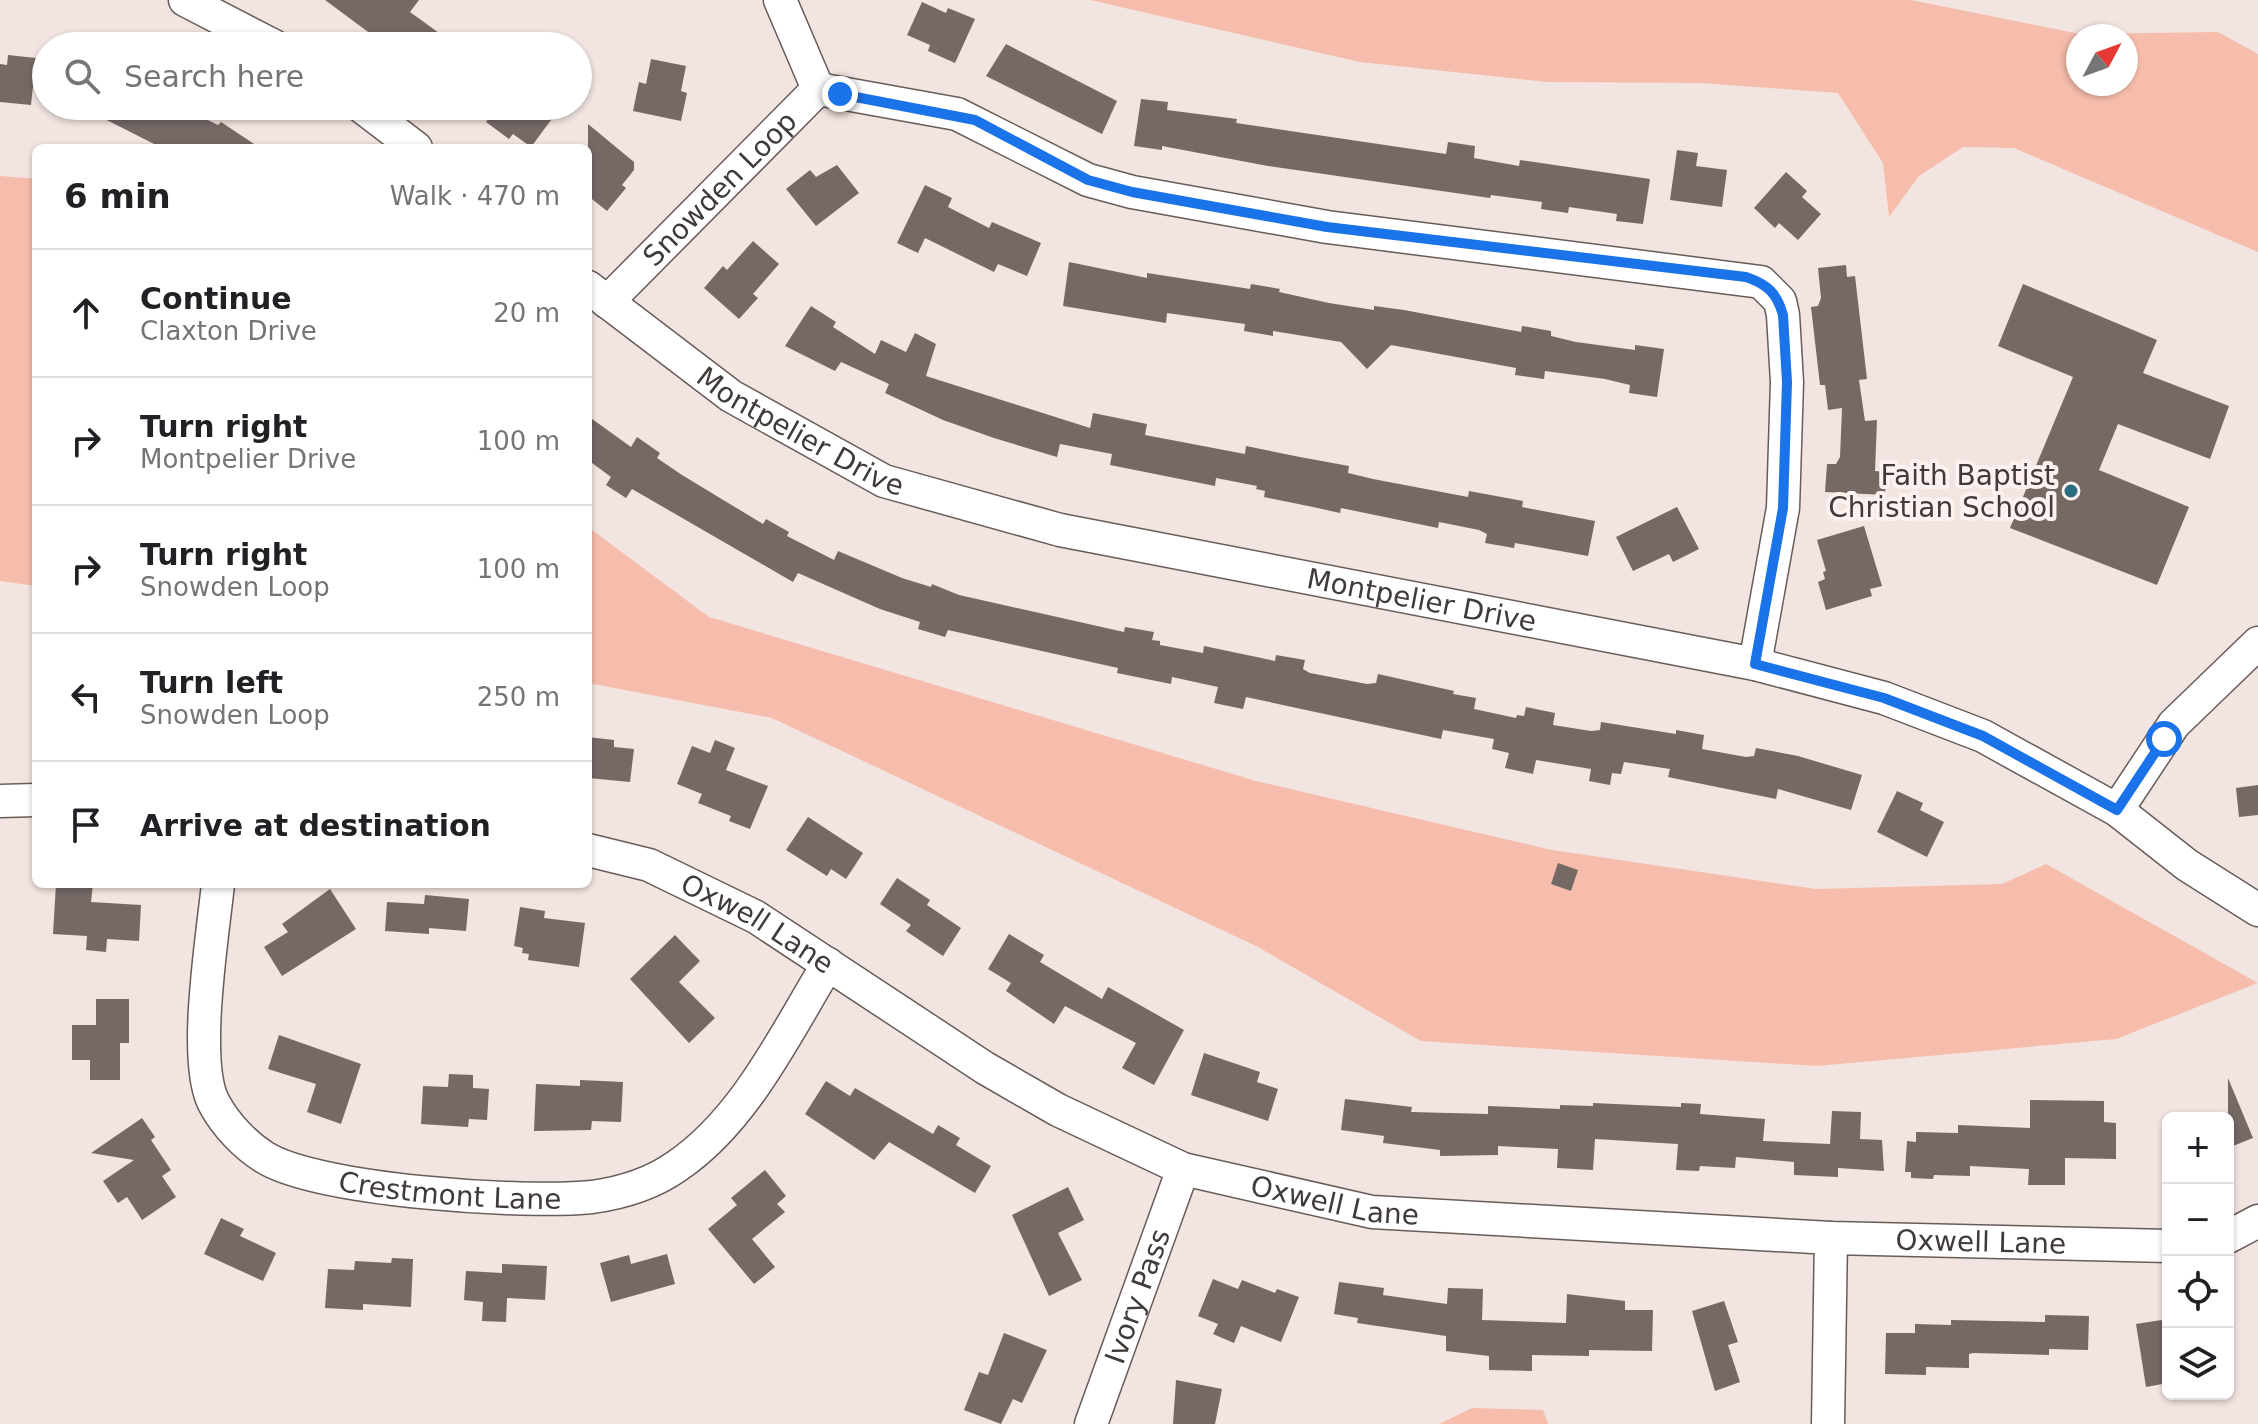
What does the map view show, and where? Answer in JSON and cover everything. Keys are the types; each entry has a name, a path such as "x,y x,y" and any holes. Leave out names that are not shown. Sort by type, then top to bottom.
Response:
{"street":[{"path":"185,0 247,32"},
{"path":"780,0 818,89"},
{"name":"Snowden Loop","path":"598,294 818,89 966,117 1088,180 1132,192 1327,227 1746,277 1761,282 1780,301 1787,439 1779,535 1755,664"},
{"path":"379,120 411,144"},
{"name":"Montpelier Drive","path":"598,294 731,396 884,481 1060,530 1755,664 1884,698 1983,736 2117,810 2187,865 2258,910"},
{"path":"2117,810 2174,724 2258,643"},
{"path":"0,801 32,800"},
{"name":"Oxwell Lane","path":"592,851 649,865 756,917 1009,1082 1058,1110 1183,1169 1372,1212 1831,1238 2162,1246"},
{"name":"Crestmont Lane","path":"218,888 203,1068 214,1104 239,1136 265,1158 304,1172 429,1192 530,1199 593,1197 635,1187 676,1168 729,1116 766,1066 828,964"},
{"name":"Ivory Pass","path":"1091,1424 1183,1169"},
{"path":"1828,1424 1831,1238"}],"shaded area":[{"path":"1090,0 1911,0 2066,31 2066,96 2138,96 2138,33 2218,32 2258,54 2258,252 2014,148 1963,147 1919,176 1889,217 1883,163 1838,93 1701,83 1547,82 1360,62"},
{"path":"0,176 32,179 32,585 0,581"},
{"path":"592,530 709,617 1256,781 1552,850 1816,889 2002,884 2046,864 2258,983 2116,1039 1817,1066 1421,1041 1256,946 772,718 592,684"},
{"path":"1472,1408 1543,1410 1548,1424 1439,1424"}],"building":[{"path":"325,0 419,0 410,12 438,32 368,32"},
{"path":"922,2 946,13 948,8 975,19 955,63 928,51 930,45 907,35"},
{"path":"1006,44 1117,101 1102,134 986,76"},
{"path":"8,55 32,58 31,105 0,102 0,64 7,65"},
{"path":"651,59 686,66 681,91 687,93 681,121 633,111 639,82 646,84"},
{"path":"1141,99 1168,102 1167,110 1237,119 1236,123 1446,154 1448,142 1475,146 1474,158 1519,166 1520,160 1650,179 1643,224 1616,221 1617,214 1569,207 1568,213 1541,209 1542,202 1491,195 1490,198 1268,166 1162,146 1162,150 1134,146"},
{"path":"107,120 208,120 218,125 221,122 254,144 154,144"},
{"path":"551,120 533,144 527,144 513,134 509,139 486,122"},
{"path":"588,124 634,162 634,170 622,185 626,188 607,211 592,199 592,144 588,144"},
{"path":"1677,150 1698,153 1696,166 1727,170 1722,207 1670,200"},
{"path":"837,165 859,193 816,226 786,189 810,170 816,177"},
{"path":"1786,172 1807,191 1802,197 1821,214 1798,240 1779,223 1775,228 1754,208"},
{"path":"925,185 952,198 948,207 989,228 992,222 1041,243 1027,276 998,264 994,272 925,238 918,253 897,243"},
{"path":"753,241 779,264 753,294 758,298 739,319 704,288 723,266 727,270"},
{"path":"1069,262 1147,278 1147,273 1250,289 1251,284 1329,303 1374,310 1374,306 1404,310 1521,332 1522,326 1551,331 1551,336 1576,342 1635,350 1635,345 1664,349 1657,397 1629,393 1630,385 1605,379 1545,371 1544,379 1515,375 1516,368 1391,345 1367,369 1341,342 1273,331 1273,336 1244,331 1245,324 1167,313 1166,323 1063,306"},
{"path":"1846,265 1847,277 1855,276 1867,379 1859,380 1865,421 1877,420 1875,471 1886,472 1885,495 1825,492 1827,464 1836,464 1840,457 1842,408 1828,410 1825,385 1820,385 1811,307 1818,306 1821,298 1818,268"},
{"path":"2023,284 2157,340 2143,373 2229,406 2210,459 2118,424 2099,470 2189,507 2157,585 2010,528 2073,377 1998,346"},
{"path":"811,306 836,322 833,327 875,354 881,340 906,352 915,333 936,344 926,376 1090,428 1093,413 1147,424 1145,435 1245,454 1246,446 1349,466 1348,473 1373,479 1468,497 1469,491 1523,501 1522,507 1595,521 1588,556 1515,543 1514,548 1485,543 1487,534 1479,530 1439,522 1438,528 1341,508 1340,513 1264,497 1265,491 1256,489 1257,486 1216,478 1215,486 1110,465 1112,454 1060,444 1057,457 994,438 943,420 885,393 889,384 841,362 835,371 785,346"},
{"path":"592,419 631,447 637,437 660,453 657,458 682,475 763,524 766,519 789,532 787,536 834,560 838,551 902,578 931,587 932,584 959,595 1124,632 1125,627 1154,632 1152,640 1160,641 1160,645 1203,653 1204,646 1275,661 1276,655 1305,660 1303,669 1310,673 1367,684 1376,683 1378,674 1476,698 1474,709 1516,718 1517,715 1524,716 1526,707 1555,713 1553,725 1591,731 1600,730 1601,722 1676,734 1676,730 1704,735 1702,749 1746,757 1754,756 1756,748 1798,756 1862,775 1851,810 1778,789 1776,799 1668,777 1670,769 1624,762 1621,774 1612,773 1610,785 1589,781 1591,769 1536,760 1533,774 1505,768 1509,753 1492,749 1494,739 1443,730 1441,739 1246,697 1243,709 1214,703 1218,687 1172,677 1171,684 1117,673 1118,668 948,630 945,637 918,629 920,622 880,609 798,573 793,582 632,489 626,498 606,485 611,477 592,463"},
{"path":"1677,507 1699,549 1673,562 1669,554 1633,571 1616,537"},
{"path":"1864,526 1882,586 1870,589 1872,596 1826,610 1818,582 1825,579 1823,572 1826,571 1817,540"},
{"path":"592,737 614,740 614,747 634,749 630,782 592,778"},
{"path":"715,740 735,748 726,770 768,786 750,829 729,821 731,816 698,803 702,794 677,784 692,746 710,753"},
{"path":"2258,785 2258,815 2239,817 2236,788"},
{"path":"1897,791 1923,803 1920,810 1944,822 1927,857 1877,832"},
{"path":"808,817 863,853 846,879 831,869 827,876 786,850"},
{"path":"1558,863 1578,870 1571,891 1551,884"},
{"path":"897,878 930,900 927,905 961,928 943,956 906,931 911,925 880,904"},
{"path":"56,888 93,888 91,902 141,905 139,941 107,939 106,952 86,950 87,936 53,934"},
{"path":"330,889 356,929 282,976 264,947 288,932 282,924"},
{"path":"425,895 469,899 466,931 429,928 429,934 385,931 387,902 424,904"},
{"path":"520,907 545,911 544,918 585,923 579,967 528,960 529,954 522,953 523,948 514,946"},
{"path":"1009,934 1044,955 1040,962 1102,999 1108,987 1184,1030 1154,1085 1122,1068 1136,1043 1065,1006 1054,1024 1006,991 1011,983 988,969"},
{"path":"675,935 700,961 679,982 715,1018 689,1043 630,979"},
{"path":"96,999 129,999 129,1043 120,1043 120,1080 90,1080 90,1060 72,1060 72,1025 96,1025"},
{"path":"279,1035 361,1064 341,1124 307,1112 316,1084 268,1069"},
{"path":"1204,1053 1260,1072 1257,1082 1278,1089 1268,1121 1191,1095"},
{"path":"449,1074 473,1075 473,1088 489,1089 487,1120 469,1119 468,1127 421,1124 423,1086 448,1087"},
{"path":"2228,1078 2253,1138 2234,1146 2234,1112 2228,1112"},
{"path":"580,1080 623,1082 621,1122 592,1121 591,1130 534,1131 536,1084 580,1086"},
{"path":"826,1081 850,1096 855,1088 933,1134 938,1125 960,1138 956,1145 991,1166 975,1193 889,1142 874,1160 805,1114"},
{"path":"1345,1099 1412,1107 1411,1112 1488,1114 1488,1106 1560,1109 1560,1105 1593,1106 1593,1103 1681,1107 1681,1103 1701,1104 1700,1114 1765,1119 1763,1141 1830,1144 1832,1111 1861,1112 1860,1139 1882,1140 1884,1171 1838,1168 1838,1177 1794,1175 1794,1162 1736,1157 1735,1168 1700,1166 1699,1171 1676,1170 1678,1144 1595,1139 1593,1170 1557,1168 1558,1149 1498,1146 1498,1155 1440,1156 1440,1150 1383,1143 1384,1136 1341,1130"},
{"path":"2030,1100 2104,1101 2104,1122 2116,1123 2116,1159 2065,1158 2065,1185 2028,1185 2029,1169 1970,1166 1970,1176 1934,1175 1933,1179 1911,1178 1911,1172 1905,1172 1907,1141 1916,1142 1916,1132 1958,1133 1958,1125 2030,1128"},
{"path":"142,1118 155,1137 151,1140 171,1170 162,1176 176,1197 142,1220 127,1197 118,1203 103,1181 134,1160 91,1153"},
{"path":"765,1170 786,1196 777,1204 785,1212 752,1239 775,1267 754,1284 708,1229 737,1205 731,1198"},
{"path":"1068,1187 1084,1220 1058,1233 1082,1280 1049,1296 1012,1215"},
{"path":"221,1218 244,1229 240,1236 276,1253 263,1281 204,1254"},
{"path":"667,1254 675,1284 611,1302 600,1263 629,1255 631,1264"},
{"path":"392,1258 413,1259 411,1307 363,1304 363,1310 325,1308 328,1269 354,1270 355,1261 391,1263"},
{"path":"502,1264 547,1266 545,1300 507,1298 506,1322 482,1321 483,1302 464,1300 466,1271 502,1273"},
{"path":"1213,1279 1238,1289 1242,1280 1275,1293 1277,1289 1299,1297 1281,1342 1241,1326 1234,1343 1213,1334 1218,1324 1198,1316"},
{"path":"1339,1282 1384,1288 1383,1295 1447,1304 1448,1288 1483,1289 1482,1320 1566,1323 1567,1294 1625,1301 1625,1310 1653,1310 1652,1351 1589,1350 1589,1356 1532,1355 1532,1371 1489,1370 1489,1356 1446,1351 1446,1336 1357,1323 1358,1318 1334,1314"},
{"path":"1724,1301 1738,1342 1728,1345 1740,1382 1715,1391 1692,1311"},
{"path":"2045,1315 2089,1316 2088,1350 2049,1349 2049,1355 1973,1353 1969,1354 1969,1368 1926,1367 1926,1375 1885,1374 1886,1333 1915,1333 1915,1324 1951,1325 1951,1320 2045,1322"},
{"path":"2162,1320 2162,1384 2146,1387 2136,1324"},
{"path":"1004,1333 1047,1350 1022,1403 1013,1399 1001,1424 964,1410 979,1372 988,1375"},
{"path":"1176,1380 1222,1389 1215,1424 1173,1424"}],"place":[{"name":"Faith Baptist Christian School","path":"2071,491"}],"route":[{"path":"840,94 957,114 975,120 1088,180 1132,192 1327,227 1746,277 1761,282 1780,301 1783,315 1787,439 1783,508 1755,664 1884,698 1983,736 2117,810 2154,759 2164,739"}]}
